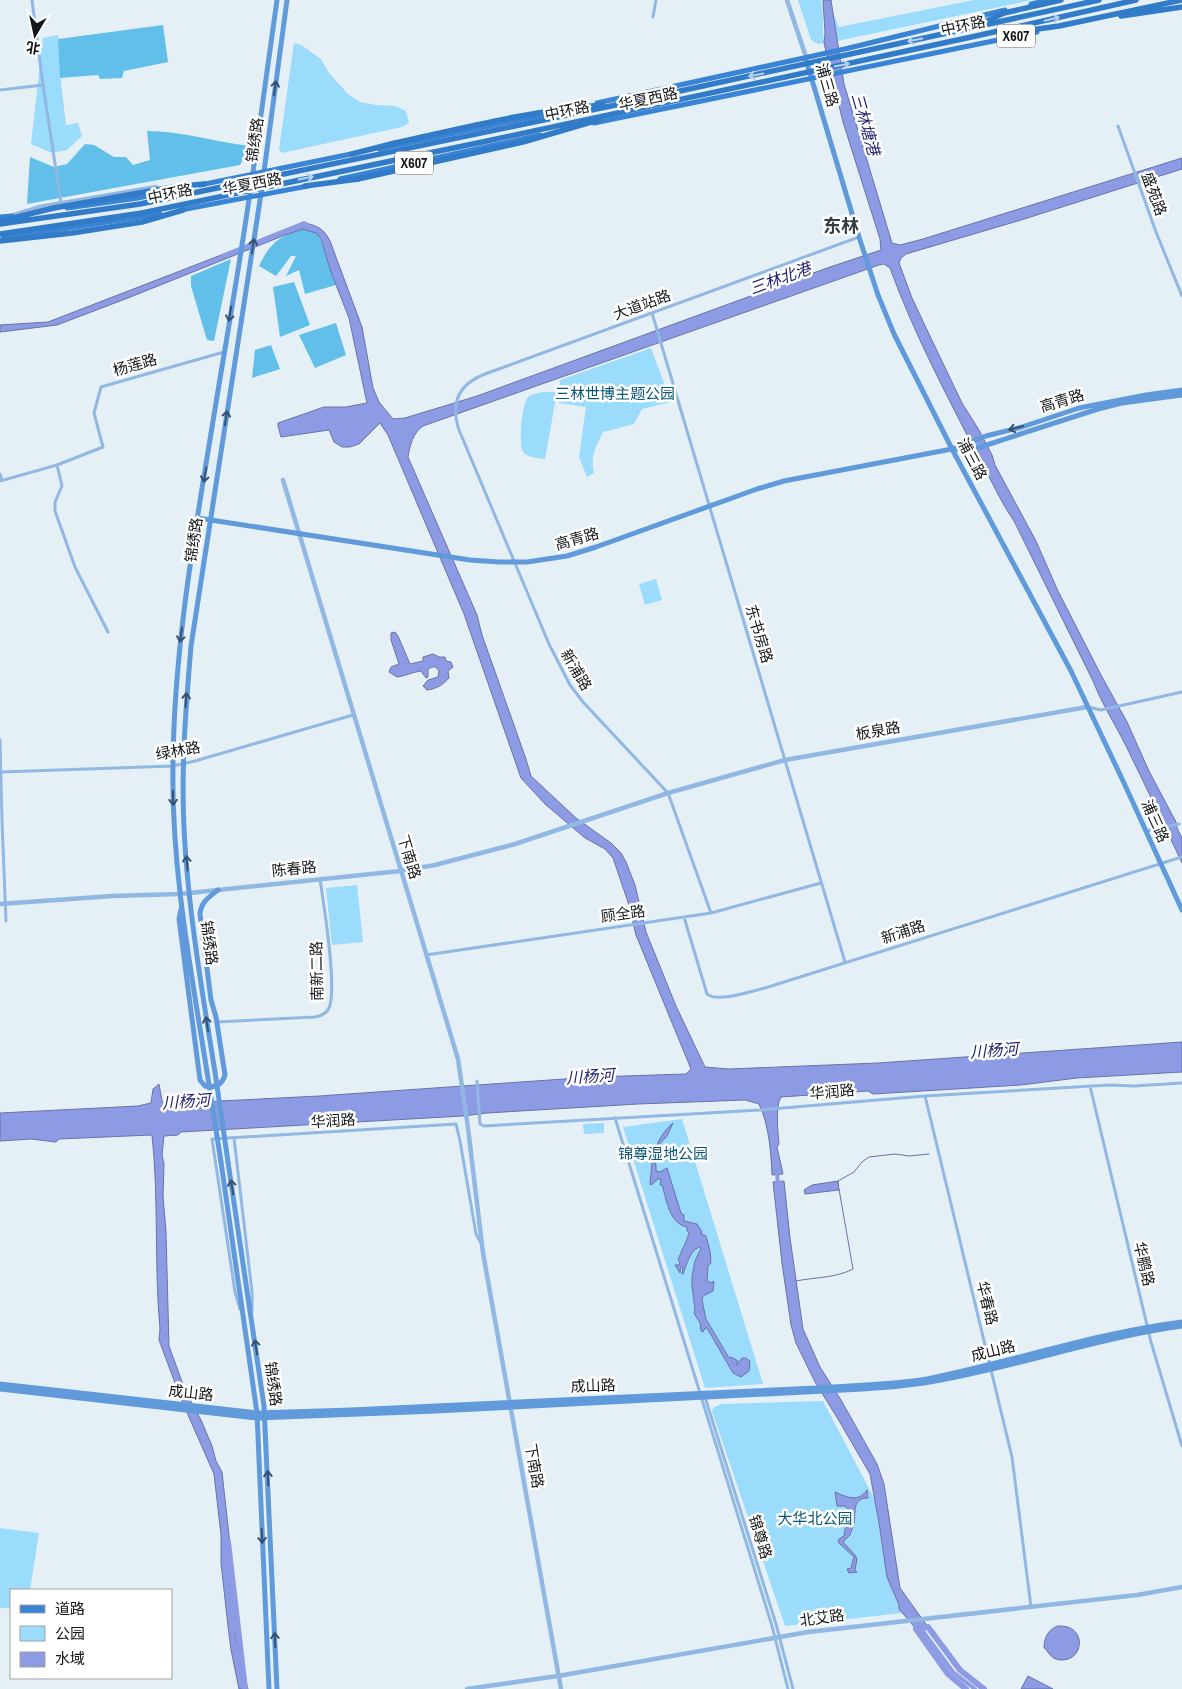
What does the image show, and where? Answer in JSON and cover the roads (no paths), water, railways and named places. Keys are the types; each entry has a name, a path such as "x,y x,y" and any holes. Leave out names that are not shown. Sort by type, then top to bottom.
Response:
{"highway":[{"path":"974,27 1004,13 1061,0"},
{"name":"中环路","path":"0,223 140,204 626,103 1099,0"},
{"name":"中环路","path":"0,234 142,212 976,36 1136,0"},
{"path":"976,36 1059,26 1182,0"},
{"path":"1104,16 1123,16 1182,7"},
{"path":"352,154 523,115 574,107 626,103"},
{"path":"305,186 358,179 523,142 627,110"},
{"path":"0,223 54,208 173,187 204,184"},
{"path":"0,240 72,233 142,222 183,210"}],"main road":[{"name":"锦绣路","path":"269,1689 257,1415 180,894 174,826 173,766 174,701 180,642 253,174 277,0"},
{"name":"锦绣路","path":"277,1689 265,1415 189,893 184,827 183,765 191,646 261,194 287,0"},
{"name":"华夏西路","path":"0,217 138,198 352,154 403,146 845,49 1048,0"},
{"name":"华夏西路","path":"0,240 141,218 305,186 524,138 1182,0"},
{"name":"浦三路","path":"806,57 870,272 894,334 952,449 1071,671 1182,910"},
{"name":"高青路","path":"198,518 456,558 485,561 541,561 581,552 784,481 952,449 986,436 1022,427 1079,408 1182,390"},
{"name":"高青路","path":"952,449 971,450 1098,409 1182,395"},
{"name":"锦绣路","path":"182,906 179,919 200,1080 205,1086 210,1087 219,1084 225,1075 217,1022 211,1000 200,907 218,890"},
{"name":"成山路","path":"0,1389 265,1415 837,1389 924,1379 991,1367 1182,1322"},
{"name":"成山路","path":"1148,1329 1182,1326"},
{"name":"成山路","path":"0,1384 172,1406"}],"street":[{"path":"32,0 61,203"},
{"path":"653,17 656,0"},
{"name":"浦三路","path":"787,0 806,57"},
{"path":"0,90 43,85"},
{"name":"盛苑路","path":"1118,126 1182,296"},
{"path":"10,216 40,207 176,184 204,184"},
{"name":"大道站路","path":"455,416 457,401 465,386 479,376 859,237"},
{"name":"东书房路","path":"652,313 845,962"},
{"name":"杨莲路","path":"1,480 58,465 102,447 94,413 102,387 224,352"},
{"name":"新浦路","path":"455,416 459,430 549,644 570,685 583,702 668,794 711,913"},
{"path":"58,465 62,486 55,502 55,511 76,568 108,632"},
{"path":"0,474 1,480"},
{"name":"下南路","path":"283,480 460,1067 482,1246 561,1689"},
{"name":"板泉路","path":"584,822 668,794 785,760 1087,707 1101,710 1182,692"},
{"name":"绿林路","path":"1,772 183,765 353,715"},
{"path":"0,740 3,903 6,921"},
{"name":"陈春路","path":"3,903 180,894 400,871 475,855 584,822"},
{"path":"1146,831 1179,824"},
{"name":"新浦路","path":"684,917 707,994 714,998 758,990 1180,857"},
{"name":"南新二路","path":"217,1022 315,1017 321,1016 329,1009 331,1002 331,965 320,879"},
{"name":"顾全路","path":"426,955 711,913 821,883"},
{"name":"华润路","path":"477,1081 480,1124 484,1126 760,1110 925,1096 1090,1086 1182,1083"},
{"name":"华鹏路","path":"1090,1086 1148,1329 1182,1446"},
{"name":"华春路","path":"925,1096 1012,1457 1031,1607"},
{"name":"锦尊路","path":"615,1118 793,1689"},
{"name":"下南路","path":"456,1124 476,1234 482,1246"},
{"name":"华润路","path":"244,1321 235,1292 212,1139 456,1124"},
{"path":"234,1138 252,1292 252,1321"},
{"name":"北艾路","path":"467,1689 558,1676 828,1630 1137,1595 1182,1587"},
{"name":"锦尊路","path":"777,1638 788,1689"}],"water":[{"path":"823,0 831,0 844,84 892,243 900,245 923,239 1182,158 1182,169 906,254 899,263 912,298 962,403 979,430 995,465 1036,541 1058,591 1127,722 1149,771 1176,822 1182,838 1182,863 1014,521 1004,506 955,411 899,293 890,268 884,264 423,426 414,436 408,457 477,615 482,635 531,776 576,818 611,843 621,853 635,885 646,932 676,1006 705,1067 729,1069 878,1063 1182,1042 1182,1072 1077,1078 1021,1085 873,1094 868,1091 781,1097 777,1113 779,1144 777,1147 783,1174 772,1175 769,1139 762,1112 759,1104 745,1100 487,1113 463,1116 181,1132 178,1135 164,1136 162,1155 164,1164 163,1196 166,1232 169,1346 185,1390 201,1420 222,1472 237,1625 235,1637 248,1689 239,1689 228,1626 214,1474 181,1399 159,1340 152,1135 59,1139 56,1142 31,1139 0,1141 0,1113 138,1106 151,1103 153,1089 159,1084 162,1101 165,1106 181,1103 319,1096 593,1077 686,1074 691,1069 636,935 628,902 613,858 605,849 585,838 545,804 521,778 464,614 388,435 380,423 359,444 350,447 342,447 334,442 329,430 281,437 278,423 324,407 346,407 367,403 349,318 331,272 321,239 316,233 303,229 285,235 57,325 0,332 0,325 48,322 304,223 309,224 323,231 330,241 362,327 373,388 379,402 393,419 405,418 477,396 881,250 880,239 843,122 824,43"},
{"path":"395,632 410,664 423,661 423,657 433,654 445,657 446,661 451,662 453,667 448,671 449,678 439,686 427,690 423,686 428,680 438,677 439,671 436,667 428,669 428,677 426,678 421,671 397,677 389,672 391,667 399,664 391,640 391,633"},
{"path":"673,1123 667,1136 657,1147 657,1155 652,1155 656,1171 660,1172 667,1168 681,1213 684,1215 684,1221 697,1224 702,1232 701,1234 706,1236 711,1263 708,1266 707,1281 714,1282 713,1291 703,1296 702,1300 706,1319 729,1358 731,1357 738,1361 737,1365 742,1358 750,1361 749,1371 741,1377 733,1373 707,1328 703,1332 701,1331 700,1323 694,1313 692,1276 695,1261 701,1248 696,1249 691,1255 683,1274 683,1267 681,1266 680,1273 675,1265 679,1265 680,1262 678,1260 689,1232 687,1227 681,1225 672,1216 662,1185 660,1185 661,1179 650,1184 652,1162 646,1157 653,1153 664,1133"},
{"path":"784,1181 803,1329 820,1367 877,1464 884,1484 900,1588 928,1627 916,1629 899,1609 887,1577 870,1474 815,1382 796,1343 791,1325 782,1263 773,1182"},
{"path":"838,1181 839,1190 805,1194 804,1190 812,1185"},
{"path":"867,1490 868,1498 859,1500 857,1503 854,1523 848,1522 850,1513 846,1507 837,1506 835,1492 856,1498"},
{"path":"848,1525 853,1526 850,1535 843,1542 857,1559 855,1570 857,1572 849,1573 847,1569 851,1568 854,1557 838,1540 844,1536"},
{"path":"1058,1626 1067,1627 1078,1636 1078,1649 1075,1655 1069,1659 1056,1659 1044,1648 1047,1634"},
{"path":"1028,1676 1053,1689 1021,1689"}],"waterway":[{"path":"222,256 304,223 308,225"},
{"path":"838,1183 838,1181 854,1172 869,1157 895,1154 909,1156 929,1154"},
{"path":"777,1171 778,1186"},
{"path":"796,1281 833,1276 853,1269 839,1189"},
{"path":"228,1542 245,1689"},
{"path":"919,1626 953,1672 975,1689"},
{"path":"966,1689 948,1674 916,1629 928,1627 960,1670 984,1689"}],"district":[{"name":"东林","path":"841,226"}],"water label":[{"name":"三林塘港","path":"866,124"},
{"name":"三林北港","path":"780,278"},
{"name":"川杨河","path":"994,1050"},
{"name":"川杨河","path":"590,1076"},
{"name":"川杨河","path":"186,1101"}],"park label":[{"name":"三林世博主题公园","path":"615,394"},
{"name":"锦尊湿地公园","path":"663,1154"},
{"name":"大华北公园","path":"815,1519"}]}
